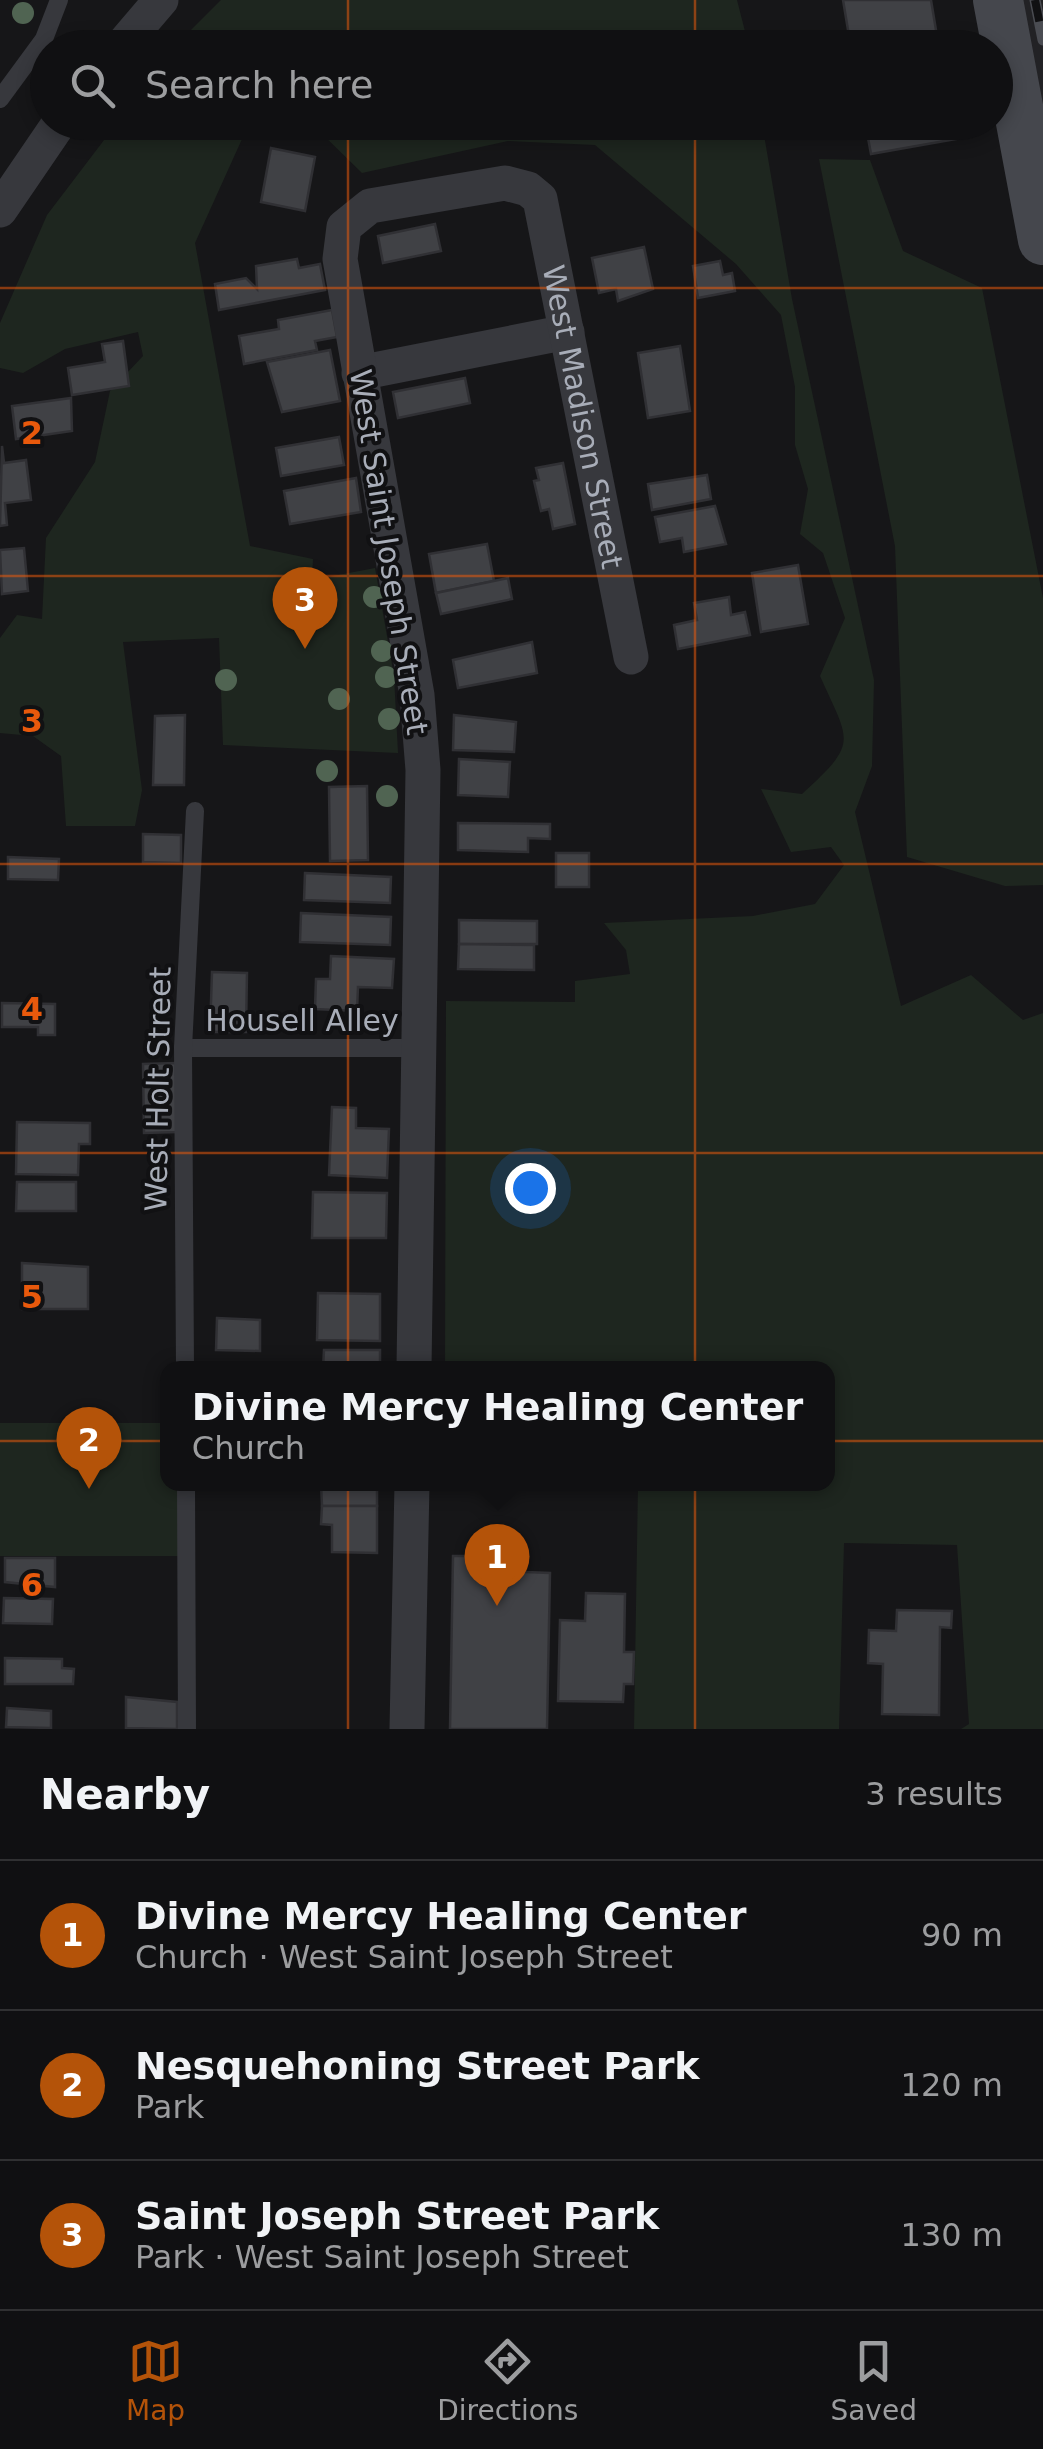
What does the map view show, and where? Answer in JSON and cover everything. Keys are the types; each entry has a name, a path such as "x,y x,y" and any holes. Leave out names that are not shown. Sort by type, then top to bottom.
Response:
{"street":[{"path":"135,30 161,0"},
{"path":"998,0 1004,30"},
{"path":"1013,80 1043,240"},
{"path":"0,210 48,140"},
{"name":"West Saint Joseph Street","path":"414,1361 420,1048 420,718 340,259 341,235 350,218 378,204 496,183 523,187"},
{"name":"West Madison Street","path":"523,187 542,205 631,657"},
{"path":"360,374 566,332"},
{"path":"407,1729 412,1491"}],"lane":[{"path":"47,30 59,0"},
{"path":"0,98 30,58"},
{"name":"West Holt Street","path":"185,1361 183,1048 195,811"},
{"name":"Housell Alley","path":"183,1048 420,1048"},
{"path":"186,1491 187,1729"}],"shaded area":[{"path":"221,0 737,0 745,30 191,30"},
{"path":"1022,0 1043,0 1043,111"},
{"path":"104,140 242,140 195,243 250,546 313,559 312,580 375,568 394,676 398,753 223,745 219,638 123,642 142,790 135,826 66,826 61,756 33,736 0,733 0,638 17,615 42,619 46,538 95,462 110,391 143,356 138,332 65,349 23,373 0,368 0,323 47,215"},
{"path":"328,140 765,140 792,299 874,680 872,766 855,812 901,1006 971,975 1023,1020 1043,1013 1043,1729 961,1729 969,1724 957,1545 844,1543 839,1729 634,1729 638,1491 835,1491 835,1361 445,1361 446,1001 575,1002 575,981 630,974 626,950 604,923 753,916 815,904 844,865 831,847 791,852 761,789 802,794 841,751 843,729 820,676 845,618 823,553 800,534 808,489 795,445 795,387 781,315 736,264 595,145 508,141 362,173"},
{"path":"819,159 870,160 903,251 982,288 1043,598 1043,885 1005,886 907,857 895,546"},
{"path":"0,1423 160,1423 160,1491 179,1491 179,1556 0,1556"}],"building":[{"path":"843,0 931,0 936,30 848,30"},
{"path":"868,140 950,140 871,154"},
{"path":"271,148 315,157 305,211 261,202"},
{"path":"435,224 441,251 383,263 378,236"},
{"path":"644,247 653,289 618,301 616,289 599,293 592,258"},
{"path":"297,259 299,268 320,264 325,290 219,310 215,284 246,278 257,289 256,266"},
{"path":"720,261 723,275 732,273 735,291 698,298 693,266"},
{"path":"332,310 337,337 315,341 317,350 244,364 239,336 279,329 278,320"},
{"path":"123,341 129,386 72,395 68,368 105,362 102,344"},
{"path":"680,346 690,411 648,418 638,353"},
{"path":"330,350 340,401 282,412 267,362"},
{"path":"465,378 470,403 398,418 393,392"},
{"path":"71,398 72,431 16,439 12,406"},
{"path":"339,437 344,465 281,476 276,448"},
{"path":"2,446 4,463 26,460 31,500 5,503 7,525 0,526"},
{"path":"563,463 575,524 553,529 549,509 541,511 534,481 539,480 536,468"},
{"path":"707,475 711,499 652,510 648,484"},
{"path":"356,478 361,512 290,524 284,491"},
{"path":"715,506 726,544 684,552 682,538 660,542 655,517"},
{"path":"487,544 494,581 436,593 429,554"},
{"path":"24,548 28,591 2,594 0,550"},
{"path":"798,565 808,624 761,632 752,573"},
{"path":"508,578 512,599 441,614 436,593"},
{"path":"729,597 731,615 745,612 750,635 678,649 674,625 697,620 694,603"},
{"path":"532,642 537,673 458,688 453,660"},
{"path":"185,715 184,785 153,785 155,716"},
{"path":"454,715 516,722 514,752 453,750"},
{"path":"459,759 510,762 508,797 458,795"},
{"path":"367,786 368,860 330,861 329,787"},
{"path":"458,823 550,824 550,839 528,838 528,852 458,850"},
{"path":"143,834 181,835 181,863 143,862"},
{"path":"556,853 589,853 589,887 556,887"},
{"path":"8,857 59,859 58,880 8,879"},
{"path":"305,873 391,877 390,903 304,900"},
{"path":"301,913 391,917 390,945 300,942"},
{"path":"459,920 537,921 537,944 459,944"},
{"path":"459,944 534,945 534,970 458,969"},
{"path":"331,956 394,959 392,988 358,987 357,1011 315,1009 316,979 330,979"},
{"path":"212,972 247,973 246,1032 210,1032"},
{"path":"2,1003 55,1004 55,1035 38,1035 38,1027 2,1027"},
{"path":"176,1063 177,1132 144,1133 143,1064"},
{"path":"332,1107 356,1108 356,1128 389,1129 387,1178 329,1175"},
{"path":"17,1122 90,1123 90,1144 79,1144 78,1175 16,1174"},
{"path":"17,1182 76,1182 76,1211 16,1211"},
{"path":"313,1192 387,1193 386,1238 312,1238"},
{"path":"22,1263 88,1267 88,1309 22,1309"},
{"path":"318,1293 380,1294 380,1341 317,1340"},
{"path":"217,1318 260,1320 260,1351 216,1350"},
{"path":"324,1350 380,1350 380,1361 323,1361"},
{"path":"321,1491 377,1491 377,1506 322,1506"},
{"path":"322,1506 377,1506 377,1553 332,1552 332,1525 321,1524"},
{"path":"453,1556 510,1556 526,1572 550,1573 547,1729 450,1729"},
{"path":"5,1558 55,1558 55,1587 5,1582"},
{"path":"586,1593 625,1594 624,1652 634,1652 633,1684 624,1684 623,1702 558,1701 560,1620 585,1621"},
{"path":"4,1598 53,1599 52,1624 3,1623"},
{"path":"897,1610 952,1611 951,1628 940,1627 939,1715 882,1714 883,1664 868,1663 869,1630 896,1631"},
{"path":"5,1658 62,1659 62,1668 74,1669 73,1684 5,1684"},
{"path":"126,1697 177,1702 177,1729 126,1728"},
{"path":"7,1708 51,1711 51,1728 6,1727"}],"railway":[{"path":"1035,0 1043,40"}],"place":[{"name":"Saint Joseph Street Park","path":"305,649"},
{"name":"Nesquehoning Street Park","path":"89,1489"},
{"name":"Divine Mercy Healing Center","path":"497,1606"}]}
